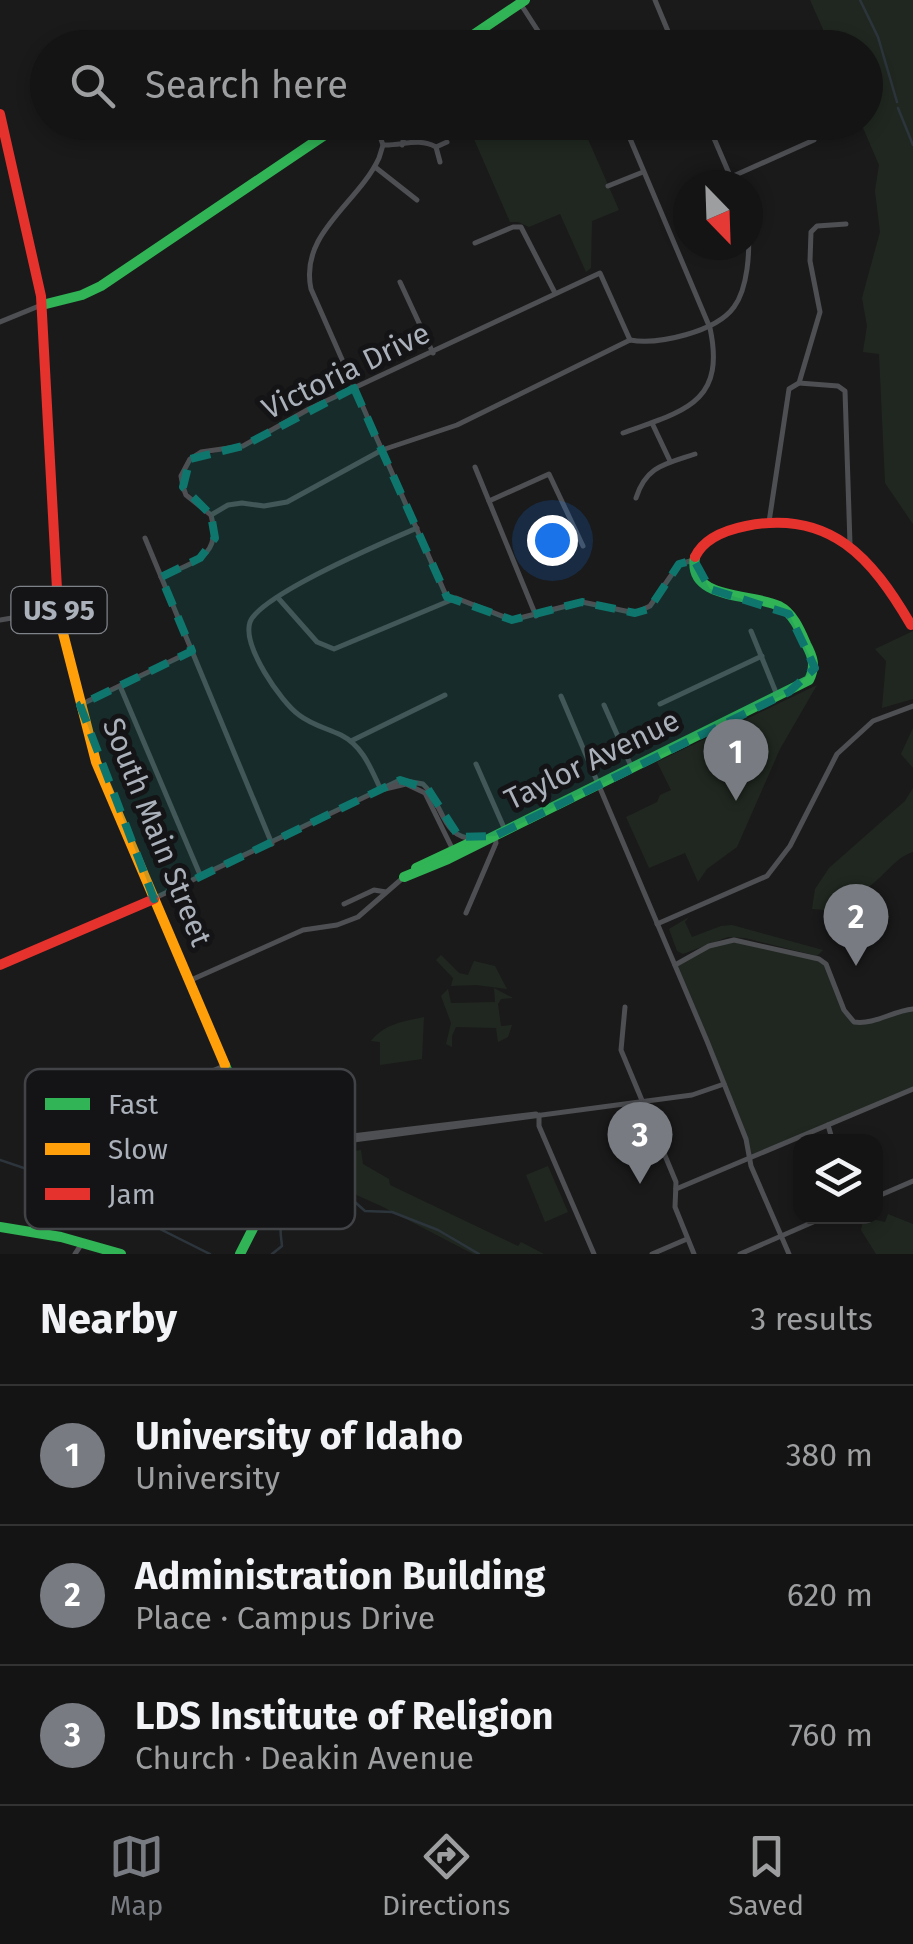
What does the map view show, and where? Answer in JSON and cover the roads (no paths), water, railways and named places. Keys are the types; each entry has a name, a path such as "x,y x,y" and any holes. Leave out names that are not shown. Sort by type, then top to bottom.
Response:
{"main road":[{"path":"481,30 522,2"},
{"name":"South Main Street","path":"0,114 42,305 50,513 59,610 96,762 229,1069"},
{"path":"42,305 100,286 317,140"},
{"path":"694,560 699,549 714,537 743,526 769,522 817,528 850,544 885,579 911,625"},
{"name":"Taylor Avenue","path":"404,877 467,850 802,685 814,671 812,656 790,614 768,602 710,589 697,576 694,560"},
{"name":"Taylor Avenue","path":"404,877 418,866 500,833"},
{"name":"Taylor Avenue","path":"453,850 467,850"},
{"path":"0,965 154,899"},
{"path":"0,1227 83,1242 121,1254"},
{"name":"South Main Street","path":"240,1254 253,1229"}],"street":[{"path":"655,0 668,30"},
{"path":"522,2 538,30"},
{"path":"381,140 375,167 318,240 308,261 311,289 448,600"},
{"path":"402,144 403,140"},
{"path":"623,434 697,399 710,382 716,362 708,324 631,140"},
{"path":"715,140 728,170"},
{"path":"747,170 814,140"},
{"path":"383,145 421,141 436,147 448,142"},
{"path":"436,147 440,162"},
{"path":"375,167 418,200"},
{"path":"608,186 644,172"},
{"path":"799,383 820,312 810,261 811,232 818,226 846,224"},
{"path":"476,242 521,227 555,294"},
{"path":"161,577 210,551 215,538 211,515 228,505 287,502 382,450 457,426 630,340 668,341 728,314 736,305 747,260"},
{"name":"Victoria Drive","path":"211,515 182,487 181,476 190,459 201,452 243,446 309,408 600,273 630,340"},
{"path":"400,282 433,353"},
{"path":"0,322 42,305"},
{"path":"769,522 788,389 799,383 838,386 845,391 850,544"},
{"path":"652,423 670,461"},
{"path":"636,498 642,479 670,461 695,454"},
{"path":"475,467 536,616"},
{"path":"489,501 545,474 552,477 583,546"},
{"path":"381,790 368,762 351,741 295,712 264,670 249,628 256,614 278,599 363,551 418,528"},
{"path":"145,538 272,844"},
{"path":"278,599 317,642 334,649 460,598 512,620 582,602 628,613 641,612 650,606 679,564 694,560"},
{"path":"0,620 59,610"},
{"path":"751,630 778,698"},
{"path":"84,703 192,652"},
{"path":"660,704 762,656"},
{"path":"120,686 201,877"},
{"path":"351,741 444,695"},
{"path":"560,696 724,1084 789,1254"},
{"path":"604,704 632,769"},
{"path":"657,924 767,876 790,846 836,754 873,720 913,706"},
{"path":"466,913 500,833 476,764"},
{"path":"154,899 400,780 423,784 452,833 465,839 479,839"},
{"path":"381,790 406,784 425,793 453,850"},
{"name":"Taylor Avenue","path":"192,980 303,930 358,917 404,877"},
{"path":"344,904 374,890 386,892"},
{"path":"675,965 710,946 742,940 826,964 844,1010 854,1022 870,1022 900,1010 913,1010"},
{"path":"625,1007 621,1050 676,1189 675,1206 694,1254"},
{"path":"218,1069 227,1065"},
{"path":"355,1138 692,1094 724,1084"},
{"path":"676,1189 913,1091"},
{"path":"539,1115 539,1126 594,1254"},
{"path":"828,1125 831,1134"},
{"path":"366,1137 416,1134 446,1127"},
{"path":"883,1194 913,1181"},
{"path":"741,1254 809,1224"},
{"path":"652,1254 687,1239"},
{"path":"76,1254 83,1242"}],"waterway":[{"path":"860,0 875,30"},
{"path":"883,54 897,102"},
{"path":"898,108 913,145"},
{"path":"0,1160 25,1168"},
{"path":"355,1202 365,1211 392,1212 438,1230 479,1254"},
{"path":"160,1229 210,1254"},
{"path":"272,1254 282,1246 280,1229"}],"place":[{"name":"University of Idaho","path":"736,801"},
{"name":"Administration Building","path":"856,966"},
{"name":"LDS Institute of Religion","path":"640,1184"}]}
